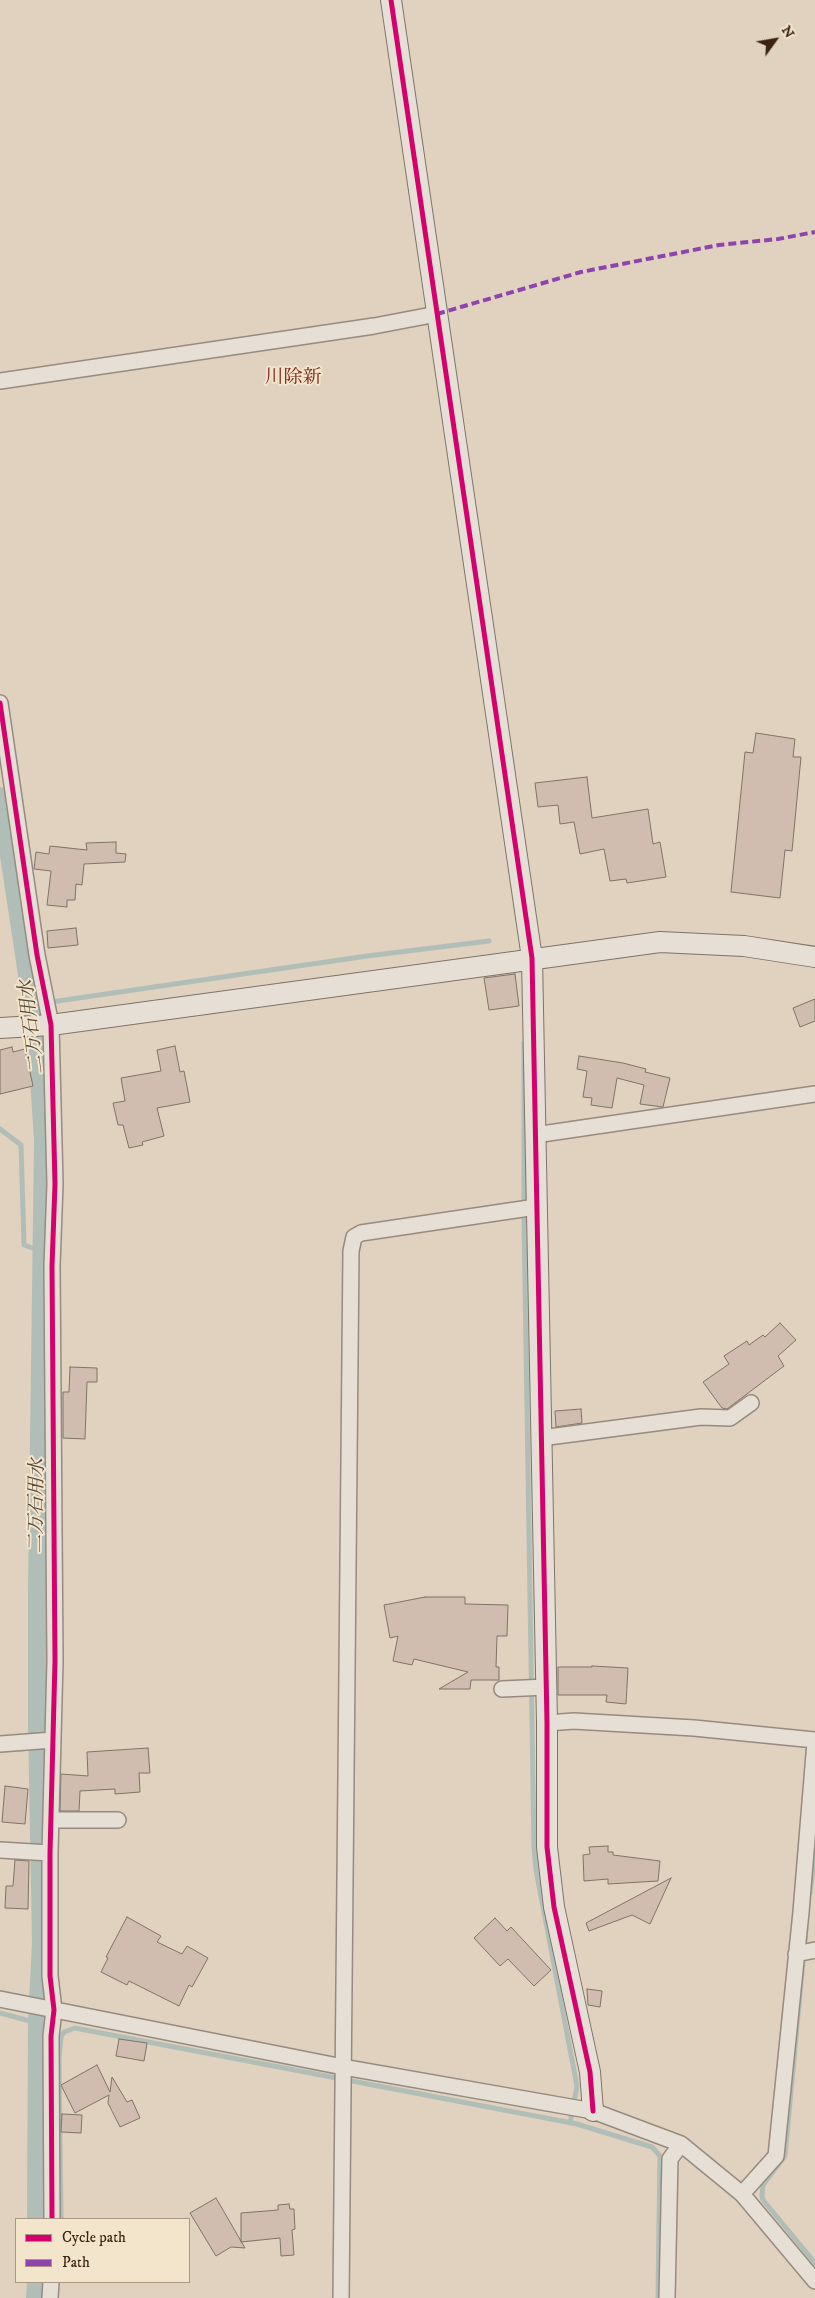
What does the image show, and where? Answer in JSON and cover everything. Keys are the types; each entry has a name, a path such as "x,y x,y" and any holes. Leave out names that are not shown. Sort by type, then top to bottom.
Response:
{"street":[{"path":"391,0 532,958 548,1723 547,1847 554,1907 590,2072 593,2111"},
{"path":"0,381 374,326 437,314"},
{"path":"0,703 37,955 51,1025 55,1184 52,1266 55,1661 50,1853 50,1976 54,2010 51,2036 52,2218"},
{"path":"0,1028 51,1025 660,942 744,946 815,957"},
{"path":"536,1135 815,1094"},
{"path":"341,2298 351,1251 354,1237 361,1232 536,1207"},
{"path":"541,1438 701,1417 730,1418 752,1403"},
{"path":"502,1689 547,1687"},
{"path":"548,1723 574,1721 694,1728 815,1741 776,2156 742,2194"},
{"path":"0,1744 53,1740"},
{"path":"51,1820 118,1820"},
{"path":"0,1850 50,1853"},
{"path":"796,1954 815,1950"},
{"path":"0,1999 343,2067 593,2111 681,2144 742,2194 815,2281"},
{"path":"667,2298 670,2160 681,2144"},
{"path":"50,2283 50,2298"}],"building":[{"path":"756,733 795,739 793,757 801,757 792,851 785,850 780,898 731,892 745,752 753,753"},
{"path":"587,777 592,818 648,809 653,844 660,842 666,877 627,883 626,879 610,881 604,849 580,854 574,822 560,824 558,805 538,807 535,783"},
{"path":"116,842 116,853 126,854 125,862 84,864 82,885 76,884 75,900 67,900 67,907 47,905 51,871 34,869 36,852 49,854 50,846 87,850 86,843"},
{"path":"76,928 78,945 48,948 47,931"},
{"path":"515,974 519,1006 489,1010 484,978"},
{"path":"815,999 815,1021 800,1027 793,1008"},
{"path":"175,1046 180,1072 184,1071 190,1102 157,1108 164,1136 142,1142 143,1145 129,1148 123,1125 118,1125 113,1103 125,1101 121,1078 161,1071 157,1050"},
{"path":"12,1047 13,1052 25,1049 33,1086 0,1094 0,1050"},
{"path":"579,1056 623,1063 646,1069 645,1072 670,1078 663,1107 640,1104 644,1085 617,1078 612,1108 591,1105 592,1098 583,1097 587,1071 577,1069"},
{"path":"780,1323 796,1340 778,1356 784,1366 727,1409 722,1408 703,1382 729,1364 724,1356 747,1341 749,1345 763,1335 765,1337"},
{"path":"70,1367 97,1368 97,1382 87,1382 85,1439 63,1438 63,1392 69,1392"},
{"path":"581,1409 582,1423 556,1427 555,1411"},
{"path":"425,1597 465,1597 465,1604 508,1605 507,1636 497,1636 496,1667 499,1667 499,1680 471,1680 470,1689 439,1689 468,1672 414,1659 412,1665 393,1661 398,1636 390,1638 384,1605"},
{"path":"558,1667 628,1668 626,1704 606,1702 607,1695 558,1695"},
{"path":"148,1748 150,1773 139,1773 140,1792 115,1794 115,1789 80,1791 79,1811 60,1811 61,1774 88,1776 87,1752"},
{"path":"5,1786 28,1789 25,1824 2,1822"},
{"path":"608,1846 608,1852 613,1852 613,1855 660,1861 658,1881 608,1884 608,1879 584,1881 583,1855 590,1854 589,1847"},
{"path":"15,1860 29,1861 28,1909 5,1908 6,1886 13,1886"},
{"path":"671,1878 650,1924 632,1915 589,1931 586,1923"},
{"path":"127,1917 161,1936 157,1942 182,1954 187,1946 208,1958 192,1987 189,1985 179,2006 129,1981 127,1985 101,1972 108,1958 106,1957"},
{"path":"495,1918 507,1931 511,1927 551,1970 534,1986 508,1959 500,1966 474,1938"},
{"path":"587,1989 602,1991 600,2007 588,2005"},
{"path":"119,2039 147,2043 144,2061 116,2056"},
{"path":"97,2065 110,2092 112,2077 127,2102 132,2100 140,2118 120,2127 108,2103 109,2095 75,2113 61,2085"},
{"path":"62,2114 82,2115 81,2133 61,2132"},
{"path":"216,2198 245,2248 231,2247 216,2256 190,2213"},
{"path":"289,2204 290,2209 294,2209 295,2229 292,2230 294,2255 281,2256 280,2238 241,2242 241,2213 278,2210 278,2205"}],"waterway":[{"name":"二万石用水","path":"0,796 36,1034 43,1140 37,1589 37,1726 41,1942 37,2023 36,2218"},
{"path":"51,1002 367,956 489,941"},
{"path":"524,1043 524,1221 534,1848 536,1870 577,2086 570,2123"},
{"path":"0,1129 21,1145 24,1245 41,1251"},
{"path":"810,1893 815,1851"},
{"path":"806,1929 785,2156 763,2185 762,2196 763,2200 815,2263"},
{"path":"0,2013 37,2023"},
{"path":"61,2218 59,2058 61,2037 64,2032 75,2028 577,2124 652,2147 660,2156 658,2298"},
{"name":"二万石用水","path":"35,2298 36,2283"}],"marked path":[{"path":"437,314 581,272 719,245 778,239 815,232"}],"cycle path":[{"path":"391,0 532,958 547,1723 547,1847 554,1907 590,2072 593,2111"},
{"path":"0,703 37,955 51,1025 55,1184 52,1266 55,1661 50,1853 50,1976 54,2010 51,2036 52,2218"}],"district":[{"name":"川除新","path":"293,379"}]}
